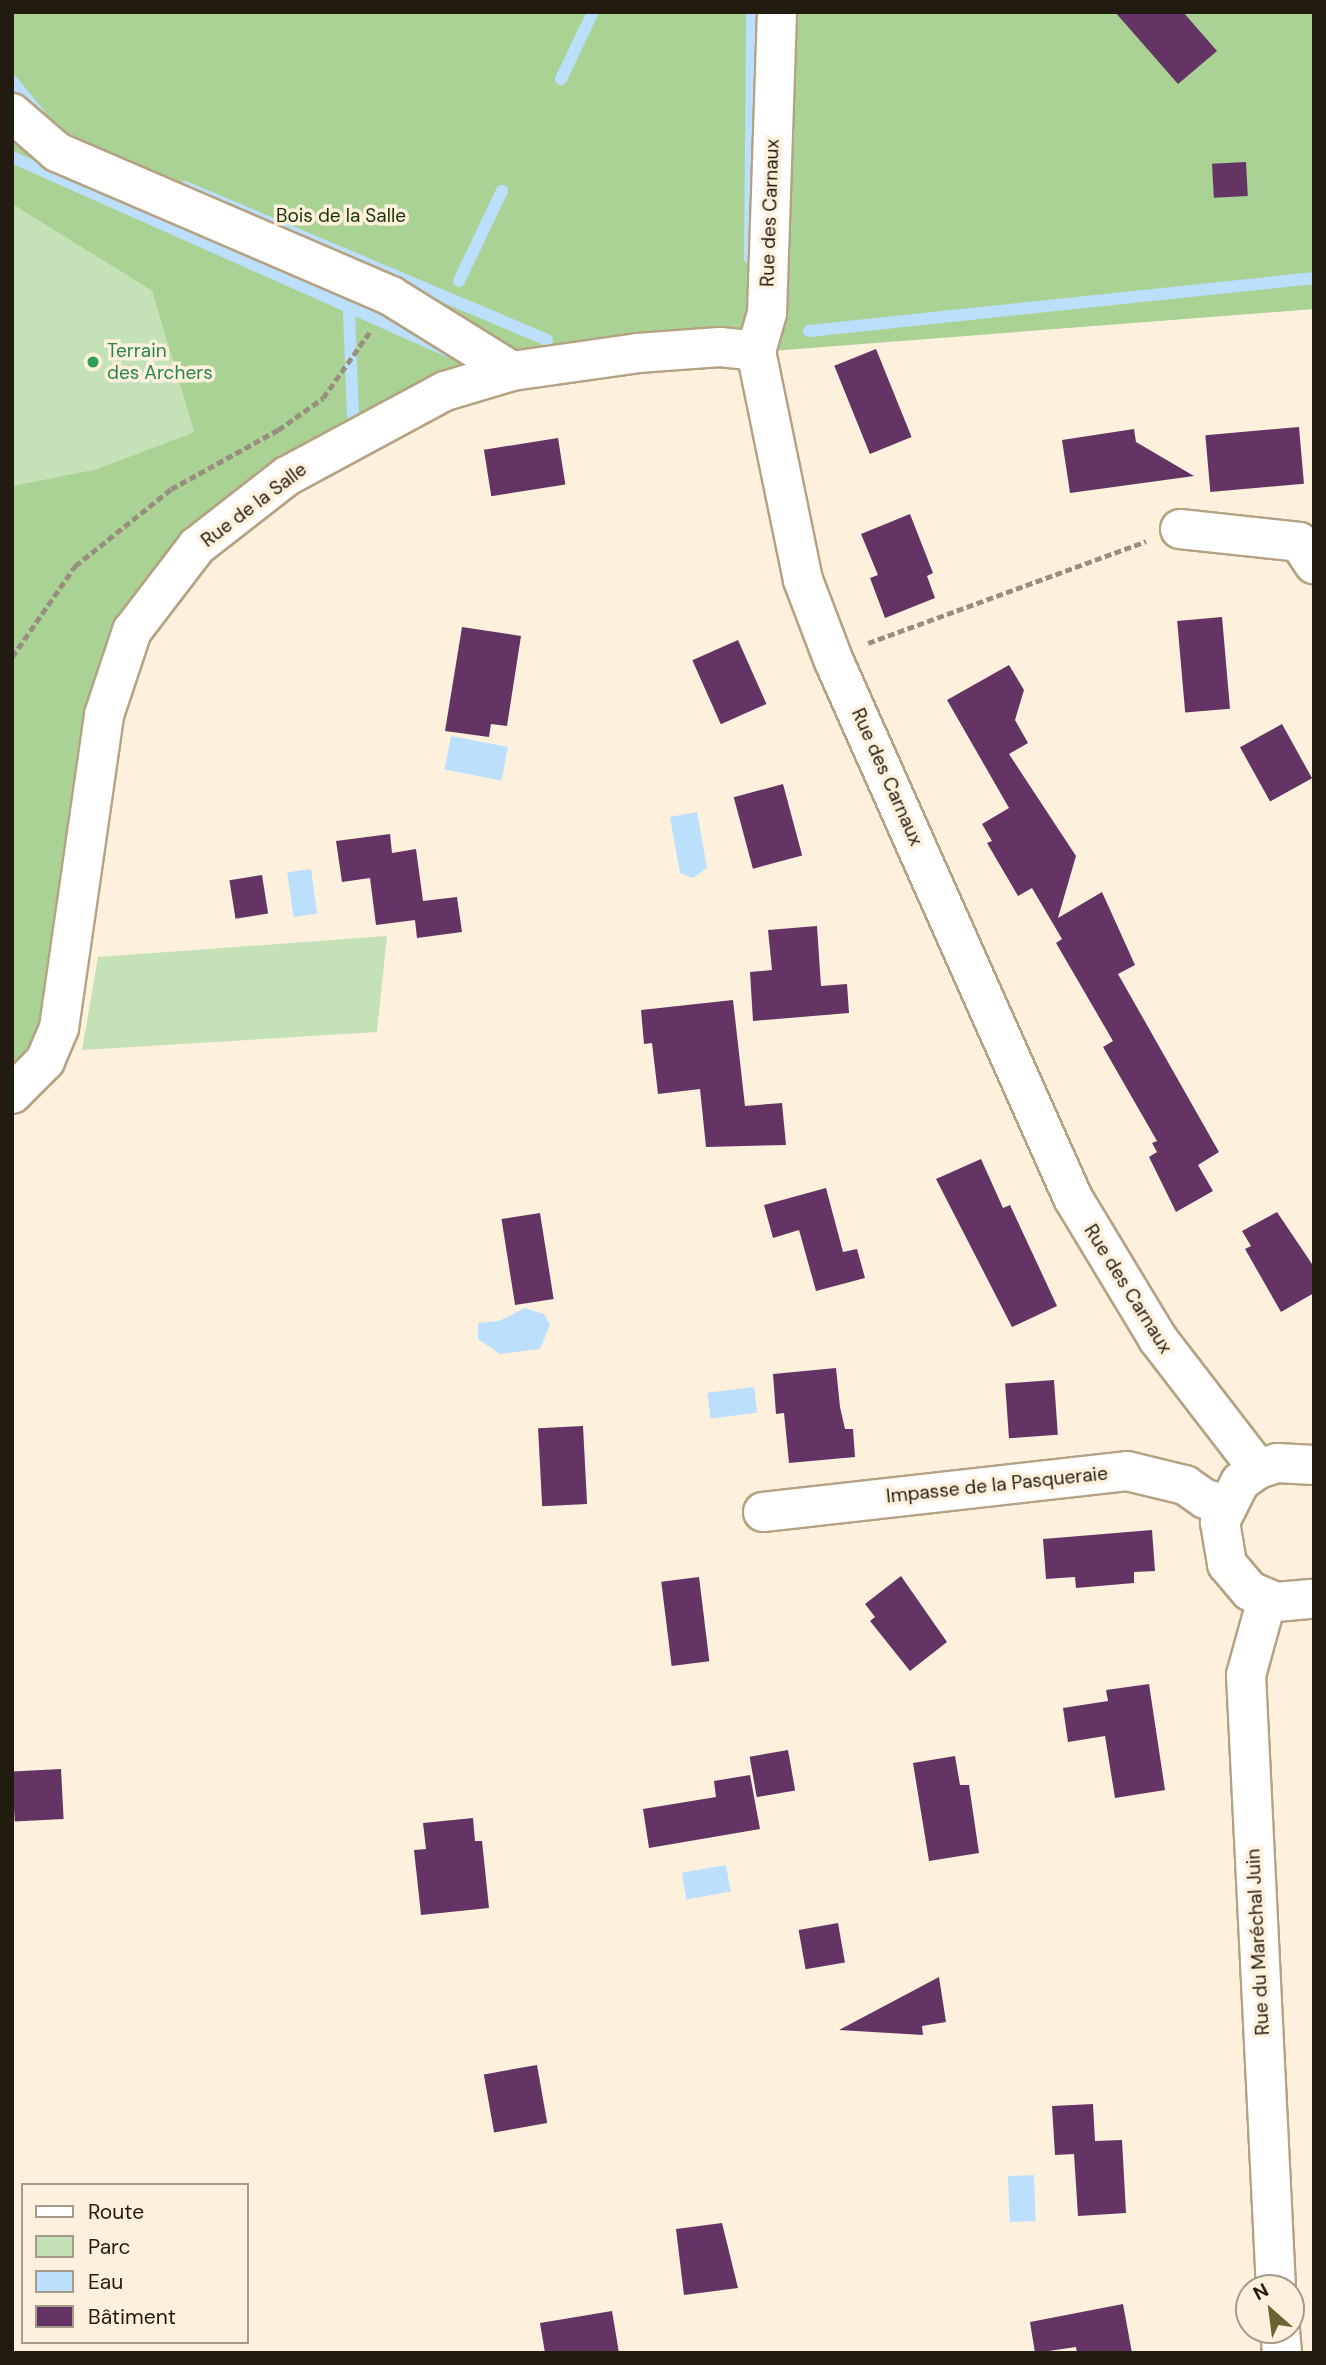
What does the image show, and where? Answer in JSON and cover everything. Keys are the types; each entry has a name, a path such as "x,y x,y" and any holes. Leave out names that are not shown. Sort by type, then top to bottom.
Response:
{"street":[{"name":"Rue des Carnaux","path":"777,12 767,313 756,351 803,580 833,659 1073,1198 1158,1339 1258,1469"},
{"path":"12,113 57,152 391,296 512,371"},
{"name":"Rue de la Salle","path":"12,1094 45,1061 59,1028 104,715 132,631 197,546 287,476 401,412 512,371 638,353 720,347 756,351"},
{"path":"1180,529 1299,542 1314,564"},
{"path":"1314,1465 1276,1463 1258,1469 1225,1504 1220,1543 1227,1564 1250,1591 1267,1599 1314,1599"},
{"name":"Impasse de la Pasqueraie","path":"763,1512 1127,1471 1185,1485 1205,1499 1225,1504"},
{"name":"Rue du Maréchal Juin","path":"1267,1599 1246,1675 1275,2274"}],"path":[{"path":"12,657 75,566 171,489 278,430 323,398 391,296"},
{"path":"833,659 1042,576 1180,529"}],"green space":[{"name":"Bois de la Salle","path":"12,12 1314,12 1314,309 512,371 327,452 132,631 59,1028 12,1090 12,486 97,469 194,432 152,291 12,204"},
{"name":"Terrain des Archers","path":"12,204 152,291 194,432 97,469 12,486"},
{"path":"387,936 377,1032 82,1050 98,957"}],"water":[{"path":"451,736 508,747 501,780 445,769"},
{"path":"697,812 707,868 693,878 680,873 670,817"},
{"path":"311,869 317,914 293,917 287,872"},
{"path":"525,1308 544,1314 550,1325 540,1349 500,1354 478,1339 478,1323 499,1321"},
{"path":"754,1387 757,1413 711,1419 707,1393"},
{"path":"726,1865 731,1892 686,1899 682,1873"},
{"path":"1034,2175 1036,2221 1010,2222 1008,2176"}],"building":[{"path":"1115,12 1183,12 1217,51 1178,84"},
{"path":"1246,162 1248,196 1214,198 1212,164"},
{"path":"876,349 912,437 870,454 834,366"},
{"path":"1299,427 1304,484 1210,492 1205,435"},
{"path":"1134,429 1136,442 1194,476 1070,493 1062,440"},
{"path":"558,438 565,484 491,496 484,450"},
{"path":"910,514 933,573 927,576 935,598 885,618 870,578 878,575 861,534"},
{"path":"1222,617 1230,709 1185,713 1177,621"},
{"path":"462,627 521,636 507,726 491,724 489,737 445,731"},
{"path":"738,640 766,704 721,724 692,660"},
{"path":"1009,665 1024,690 1015,720 1028,743 1009,754 1076,856 1058,918 1102,892 1135,965 1118,974 1219,1152 1198,1165 1213,1191 1176,1212 1149,1157 1157,1152 1152,1143 1157,1141 1103,1047 1113,1041 1056,943 1062,939 1032,888 1018,896 987,843 992,841 982,824 1009,808 947,700"},
{"path":"1282,724 1312,778 1270,801 1240,747"},
{"path":"783,784 802,855 753,869 734,797"},
{"path":"390,834 392,853 416,849 423,901 457,897 462,932 417,938 415,920 376,925 370,878 342,882 336,841"},
{"path":"262,875 268,914 236,919 229,880"},
{"path":"817,926 821,986 847,984 849,1013 753,1021 750,972 772,970 768,930"},
{"path":"733,1000 745,1106 782,1103 786,1145 706,1147 700,1089 658,1094 652,1043 644,1044 641,1010"},
{"path":"981,1159 1003,1208 1010,1205 1057,1306 1012,1327 936,1179"},
{"path":"826,1188 843,1252 857,1249 865,1278 816,1291 799,1230 773,1238 764,1205"},
{"path":"1277,1212 1314,1267 1314,1293 1281,1312 1245,1249 1251,1246 1242,1231"},
{"path":"540,1213 554,1299 515,1305 501,1219"},
{"path":"836,1368 840,1407 845,1429 853,1429 855,1457 789,1463 784,1413 776,1414 773,1374"},
{"path":"1054,1380 1058,1435 1009,1438 1005,1383"},
{"path":"583,1426 587,1504 542,1506 538,1428"},
{"path":"1152,1530 1155,1571 1134,1572 1134,1583 1076,1588 1075,1577 1046,1579 1043,1539"},
{"path":"901,1576 947,1642 910,1671 870,1621 875,1617 865,1604"},
{"path":"699,1577 709,1661 672,1666 661,1582"},
{"path":"1149,1684 1165,1790 1115,1798 1105,1736 1068,1742 1063,1708 1108,1701 1106,1690"},
{"path":"788,1750 795,1790 757,1797 750,1757"},
{"path":"955,1756 960,1785 969,1785 979,1853 929,1861 913,1763"},
{"path":"61,1769 64,1819 15,1821 12,1772"},
{"path":"750,1775 760,1829 649,1848 643,1809 716,1797 714,1781"},
{"path":"473,1818 475,1841 482,1841 489,1908 421,1915 414,1850 426,1849 423,1823"},
{"path":"838,1923 845,1962 806,1969 799,1930"},
{"path":"939,1977 946,2022 922,2026 923,2035 839,2030"},
{"path":"537,2065 547,2123 494,2132 484,2074"},
{"path":"1093,2104 1095,2141 1122,2140 1126,2213 1078,2216 1074,2154 1055,2155 1052,2106"},
{"path":"722,2223 738,2288 684,2295 676,2229"},
{"path":"1123,2304 1132,2353 1077,2353 1076,2347 1035,2353 1030,2322"},
{"path":"612,2311 619,2353 545,2353 540,2323"}],"waterway":[{"path":"561,79 593,12"},
{"path":"750,259 752,12"},
{"path":"12,81 39,114"},
{"path":"12,157 450,352"},
{"path":"185,187 547,340"},
{"path":"459,281 502,191"},
{"path":"809,331 1314,278"},
{"path":"349,312 353,416"}],"place":[{"name":"Terrain des Archers","path":"93,362"}]}
